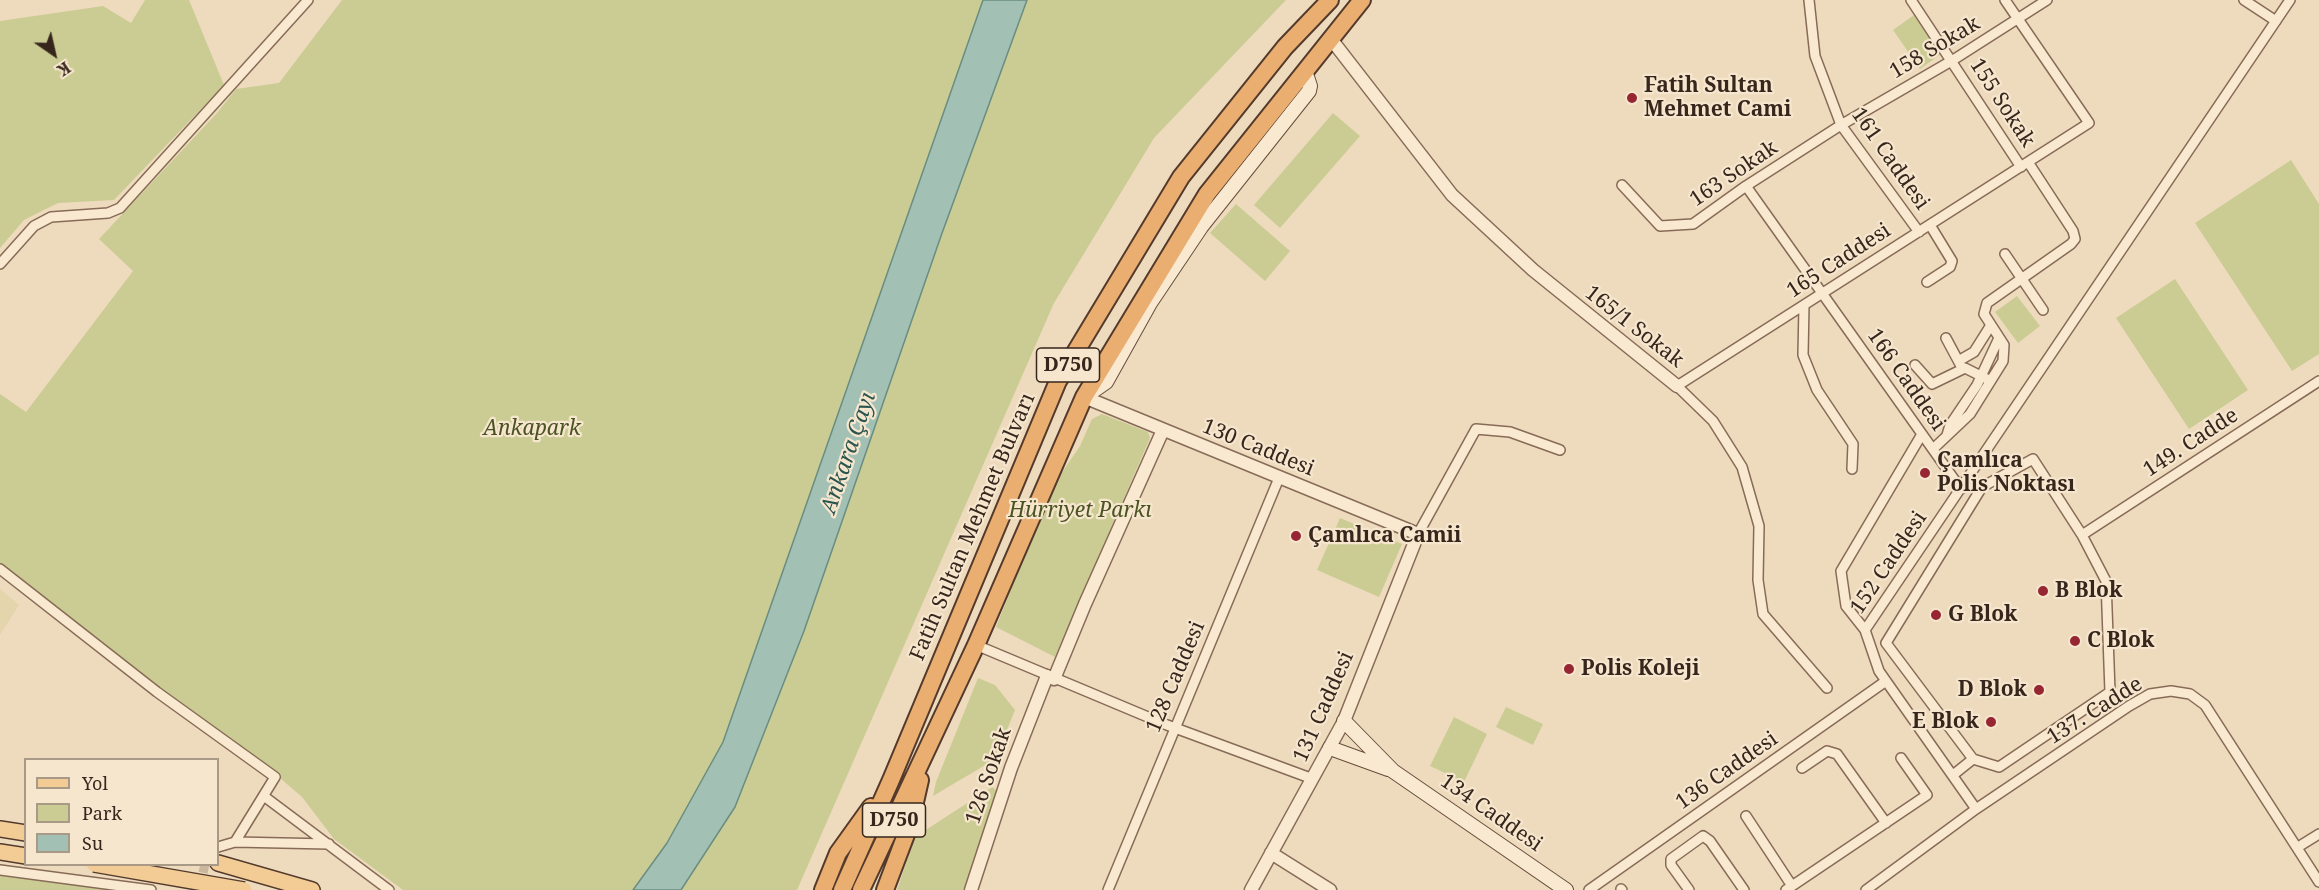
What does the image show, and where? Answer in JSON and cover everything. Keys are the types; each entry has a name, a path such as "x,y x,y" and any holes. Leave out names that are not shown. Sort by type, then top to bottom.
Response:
{"highway":[{"name":"Fatih Sultan Mehmet Bulvarı","path":"842,890 891,780 1058,381 1181,177 1286,47 1330,0"},
{"name":"D750","path":"861,890 976,645 1084,397 1207,194 1362,0"},
{"path":"885,890 910,824 927,751"},
{"path":"823,890 838,853 891,780"}],"main road":[{"name":"134 Caddesi","path":"1344,721 1393,771 1566,890"},
{"name":"134 Caddesi","path":"1330,748 1393,771"},
{"path":"0,829 24,833"},
{"path":"0,852 24,856"},
{"path":"219,862 312,890"},
{"path":"106,866 244,890"}],"street":[{"path":"0,264 34,226 51,217 108,213 120,208 308,0"},
{"name":"161 Caddesi","path":"1809,0 1815,56 1840,125 1919,232"},
{"name":"155 Sokak","path":"1911,0 2074,233 2075,239 2071,244 2022,278"},
{"path":"2005,0 2018,18"},
{"name":"158 Sokak","path":"1840,125 1953,60 2047,0"},
{"path":"2244,0 2276,21"},
{"name":"152 Caddesi","path":"1976,809 1879,671 1865,630 2290,0"},
{"name":"165 Caddesi","path":"1677,386 2089,123 2018,18"},
{"name":"165/1 Sokak","path":"1331,39 1452,195 1533,270 1677,386 1713,421 1742,467 1759,526 1758,580 1763,614 1827,688"},
{"name":"163 Sokak","path":"1622,185 1660,226 1693,224 1746,186 1840,125"},
{"name":"166 Caddesi","path":"1746,186 1960,489"},
{"path":"1927,282 1950,267 1952,261 1930,225"},
{"path":"2005,254 2043,310"},
{"path":"1933,449 1970,414 2005,357 2004,345 1984,314 1987,303 2022,278"},
{"path":"1804,306 1803,355 1817,390 1853,444 1852,469"},
{"path":"1915,365 1926,380 1935,384 1974,352 1991,325"},
{"path":"1946,338 1960,364 1991,382"},
{"path":"1947,435 1950,425 1982,376 2000,338"},
{"name":"149. Cadde","path":"2082,535 2319,381"},
{"name":"130 Caddesi","path":"1084,397 1418,534"},
{"path":"1418,534 1476,429 1510,432 1560,450"},
{"name":"126 Sokak","path":"971,890 1011,768 1163,430"},
{"path":"1865,630 1846,606 1841,571 1922,434"},
{"path":"2033,459 2082,535 2106,581 2110,692 1999,767 1973,759 1886,643 1982,487 2033,459"},
{"name":"128 Caddesi","path":"1108,890 1279,478"},
{"name":"131 Caddesi","path":"1251,890 1344,721 1418,534"},
{"path":"0,569 157,692 275,777 265,797 235,842"},
{"path":"976,645 1174,728 1313,779"},
{"name":"136 Caddesi","path":"1590,890 1886,681"},
{"name":"137. Cadde","path":"1866,890 1976,809 2129,706 2150,694 2171,691 2190,694 2205,705 2319,882"},
{"path":"1802,768 1827,751 1837,754 1886,823"},
{"path":"1746,816 1789,888 1927,795 1901,758"},
{"path":"1953,775 1973,759"},
{"path":"265,797 389,890"},
{"path":"2298,847 2319,834"},
{"path":"1689,890 1671,865 1671,859 1703,836 1708,838 1744,890"},
{"path":"219,847 235,842 329,844"},
{"path":"1270,853 1330,890"},
{"path":"0,870 152,890"}],"shaded area":[{"path":"0,589 19,605 0,635"}],"green space":[{"path":"145,0 189,0 224,85 114,200 58,203 24,220 0,248 0,21 103,6 131,23"},
{"name":"Ankapark","path":"342,0 1286,0 1154,138 1054,303 797,890 403,890 334,839 302,797 259,760 0,573 0,394 26,412 133,271 99,239 217,113 236,89 279,83"},
{"path":"1914,15 1941,54 1920,69 1893,30"},
{"path":"1333,113 1360,136 1280,228 1254,205"},
{"path":"2291,160 2319,204 2319,354 2292,371 2195,223"},
{"path":"1236,204 1290,251 1265,281 1210,233"},
{"path":"2175,279 2248,390 2189,429 2116,318"},
{"path":"2017,296 2040,326 2018,343 1995,312"},
{"name":"Hürriyet Parkı","path":"1102,414 1148,432 1150,438 1055,657 996,627 1052,487 1080,446 1092,419"},
{"path":"1340,518 1402,544 1379,597 1317,570"},
{"path":"978,678 995,685 1015,710 999,750 987,764 933,796 936,782"},
{"path":"1506,707 1543,724 1533,745 1496,727"},
{"path":"1454,717 1487,734 1464,782 1430,766"},
{"path":"992,787 1000,793 963,890 897,890 915,837"},
{"path":"0,870 108,890 0,890"}],"water":[{"name":"Ankara Çayı","path":"983,0 1027,0 941,236 804,631 735,807 681,890 633,890 667,843 723,742"}],"tunnel":[{"path":"200,886 205,866"}],"place":[{"name":"Fatih Sultan Mehmet Cami","path":"1632,98"},
{"name":"Çamlıca Polis Noktası","path":"1925,473"},
{"name":"Çamlıca Camii","path":"1296,536"},
{"name":"B Blok","path":"2043,591"},
{"name":"G Blok","path":"1936,615"},
{"name":"C Blok","path":"2075,641"},
{"name":"Polis Koleji","path":"1569,669"},
{"name":"D Blok","path":"2039,690"},
{"name":"E Blok","path":"1991,722"}]}
